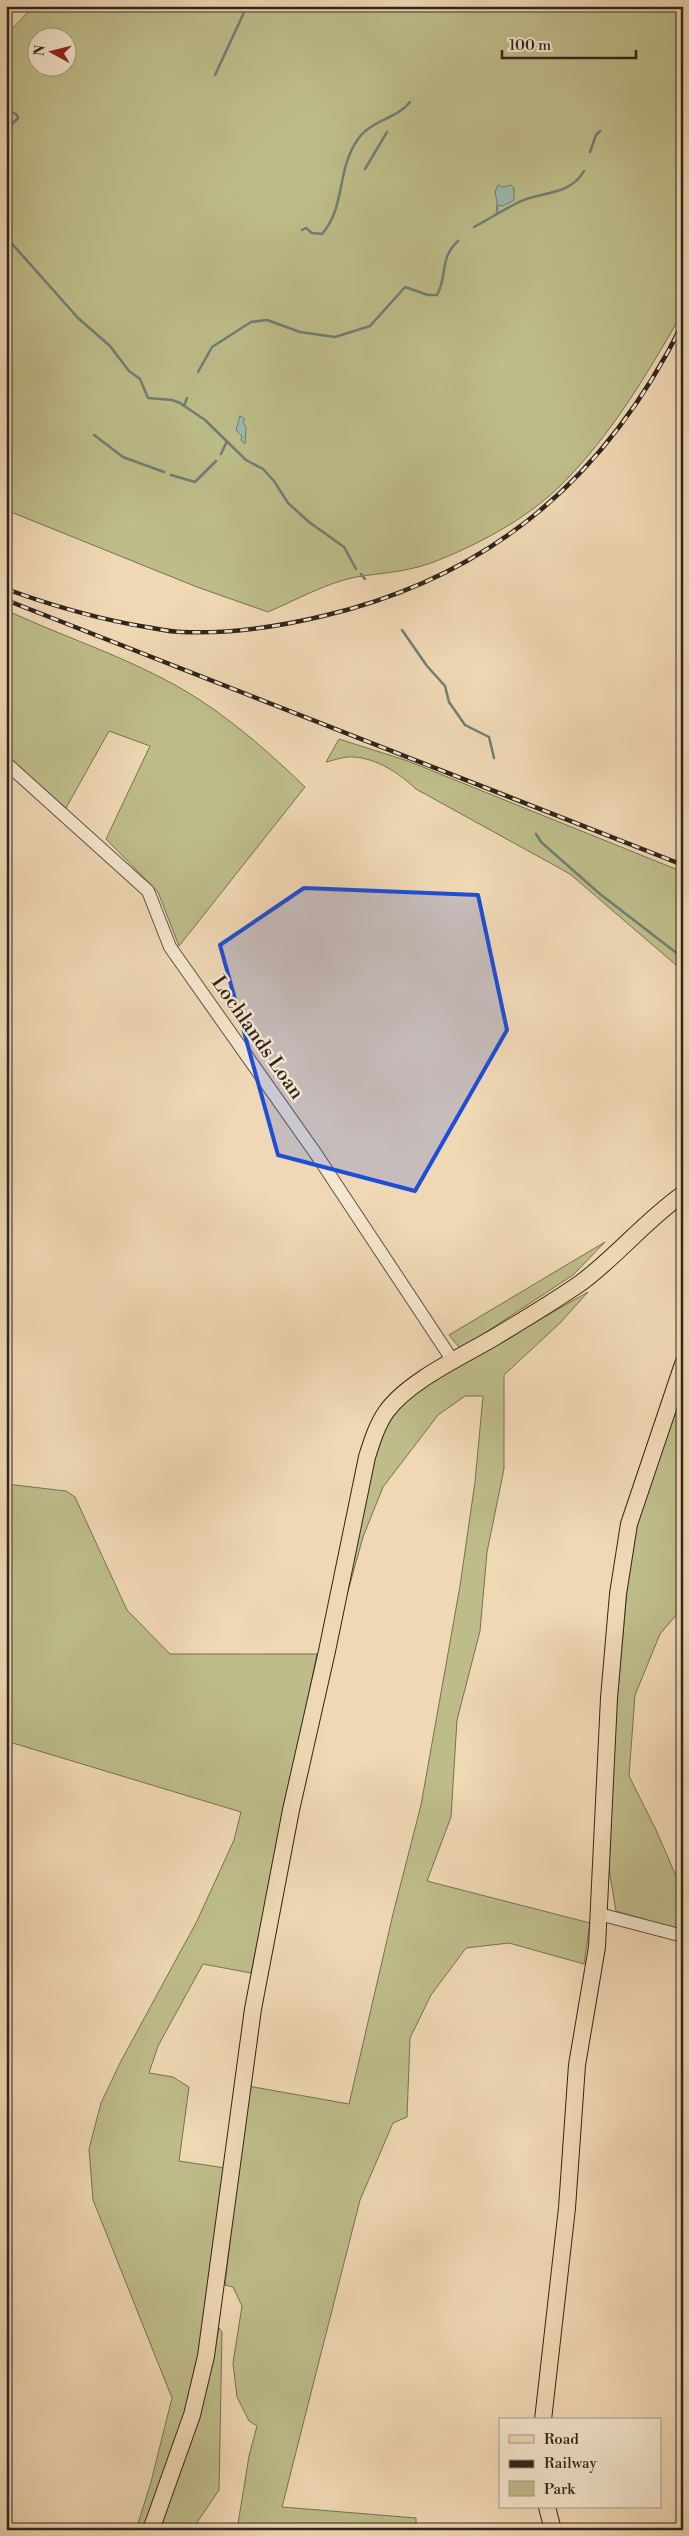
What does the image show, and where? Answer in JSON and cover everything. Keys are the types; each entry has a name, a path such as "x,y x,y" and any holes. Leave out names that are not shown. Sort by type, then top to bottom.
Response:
{"main road":[{"path":"150,2530 192,2415 206,2356 254,2000 291,1810 327,1651 366,1457 379,1424 395,1402 453,1361 581,1283 683,1194"},
{"path":"543,2418 567,2208 577,2065 590,1995 599,1914 609,1698 625,1539 646,1468 683,1364"},
{"path":"547,2508 553,2530"}],"street":[{"name":"Lochlands Loan","path":"6,763 148,891 170,947 316,1154 453,1361"},
{"path":"599,1914 683,1936"}],"highlighted area":[{"path":"304,888 478,895 507,1030 415,1191 278,1155 220,945"}],"green space":[{"path":"34,6 683,6 683,310 626,405 597,445 563,483 534,508 501,530 431,563 345,580 268,612 197,587 6,510 6,35"},
{"path":"6,610 129,662 177,686 241,730 305,787 179,946 158,892 106,839 150,746 109,731 66,808 6,755"},
{"path":"339,739 408,761 683,872 683,971 570,874 416,789 395,772 380,764 363,758 351,757 326,762"},
{"path":"605,1242 573,1275 471,1342 459,1347 449,1335"},
{"path":"588,1292 560,1323 504,1375 504,1469 487,1552 480,1631 457,1720 451,1817 427,1881 590,1923 584,1964 509,1943 466,1948 431,1995 410,2038 407,2117 393,2123 360,2200 282,2507 416,2518 416,2530 237,2530 249,2456 257,2426 249,2421 237,2397 233,2363 242,2306 233,2287 225,2285 248,2086 349,2104 393,1914 421,1805 460,1586 475,1482 483,1396 465,1396 438,1415 383,1487 363,1537 338,1627 373,1456 389,1423 403,1405 421,1389"},
{"path":"683,1389 683,1607 660,1634 635,1695 629,1776 656,1830 683,1892 683,1931 616,1911 609,1869 615,1725 632,1532"},
{"path":"6,1484 66,1491 75,1497 127,1610 170,1654 317,1654 251,1973 203,1964 158,2046 149,2073 173,2077 189,2087 179,2161 225,2168 198,2366 145,2530 136,2530 151,2482 172,2398 93,2200 89,2149 101,2103 121,2061 197,1921 234,1840 241,1812 6,1741"},
{"path":"219,2328 222,2332 219,2490 192,2530 158,2530 199,2420"}],"water":[{"path":"498,185 503,187 511,185 514,188 514,200 503,206 498,205 498,214 496,216 497,202 495,192"},
{"path":"240,416 245,419 243,422 246,427 245,444 241,440 242,436 236,430"}],"waterway":[{"path":"215,75 247,6"},
{"path":"302,230 306,228 312,233 322,234 335,212 346,163 358,139 370,128 405,108 410,102"},
{"path":"6,108 17,115 18,118 6,130"},
{"path":"590,152 596,135 600,131"},
{"path":"365,169 387,132"},
{"path":"474,227 519,202 571,185 584,171"},
{"path":"6,237 78,318 110,346 129,371 140,379 148,398 172,400 180,403 205,420 246,460 263,469 274,481 288,503 309,522 344,547 356,569"},
{"path":"198,372 212,347 251,322 267,320 300,332 335,337 370,326 405,287 428,295 437,295 448,254 458,241"},
{"path":"184,406 187,398"},
{"path":"94,435 123,457 164,472"},
{"path":"221,454 227,441"},
{"path":"171,475 195,482 216,461"},
{"path":"361,574 365,579"},
{"path":"402,630 427,666 445,686 449,702 465,725 489,737 494,758"},
{"path":"536,834 541,842 600,894 683,958"}],"railway":[{"path":"6,589 93,616 128,624 182,632 236,631 271,626 323,616 384,598 440,575 491,547 538,513 580,473 618,429 652,378 683,323"},
{"path":"6,600 683,865"}]}
